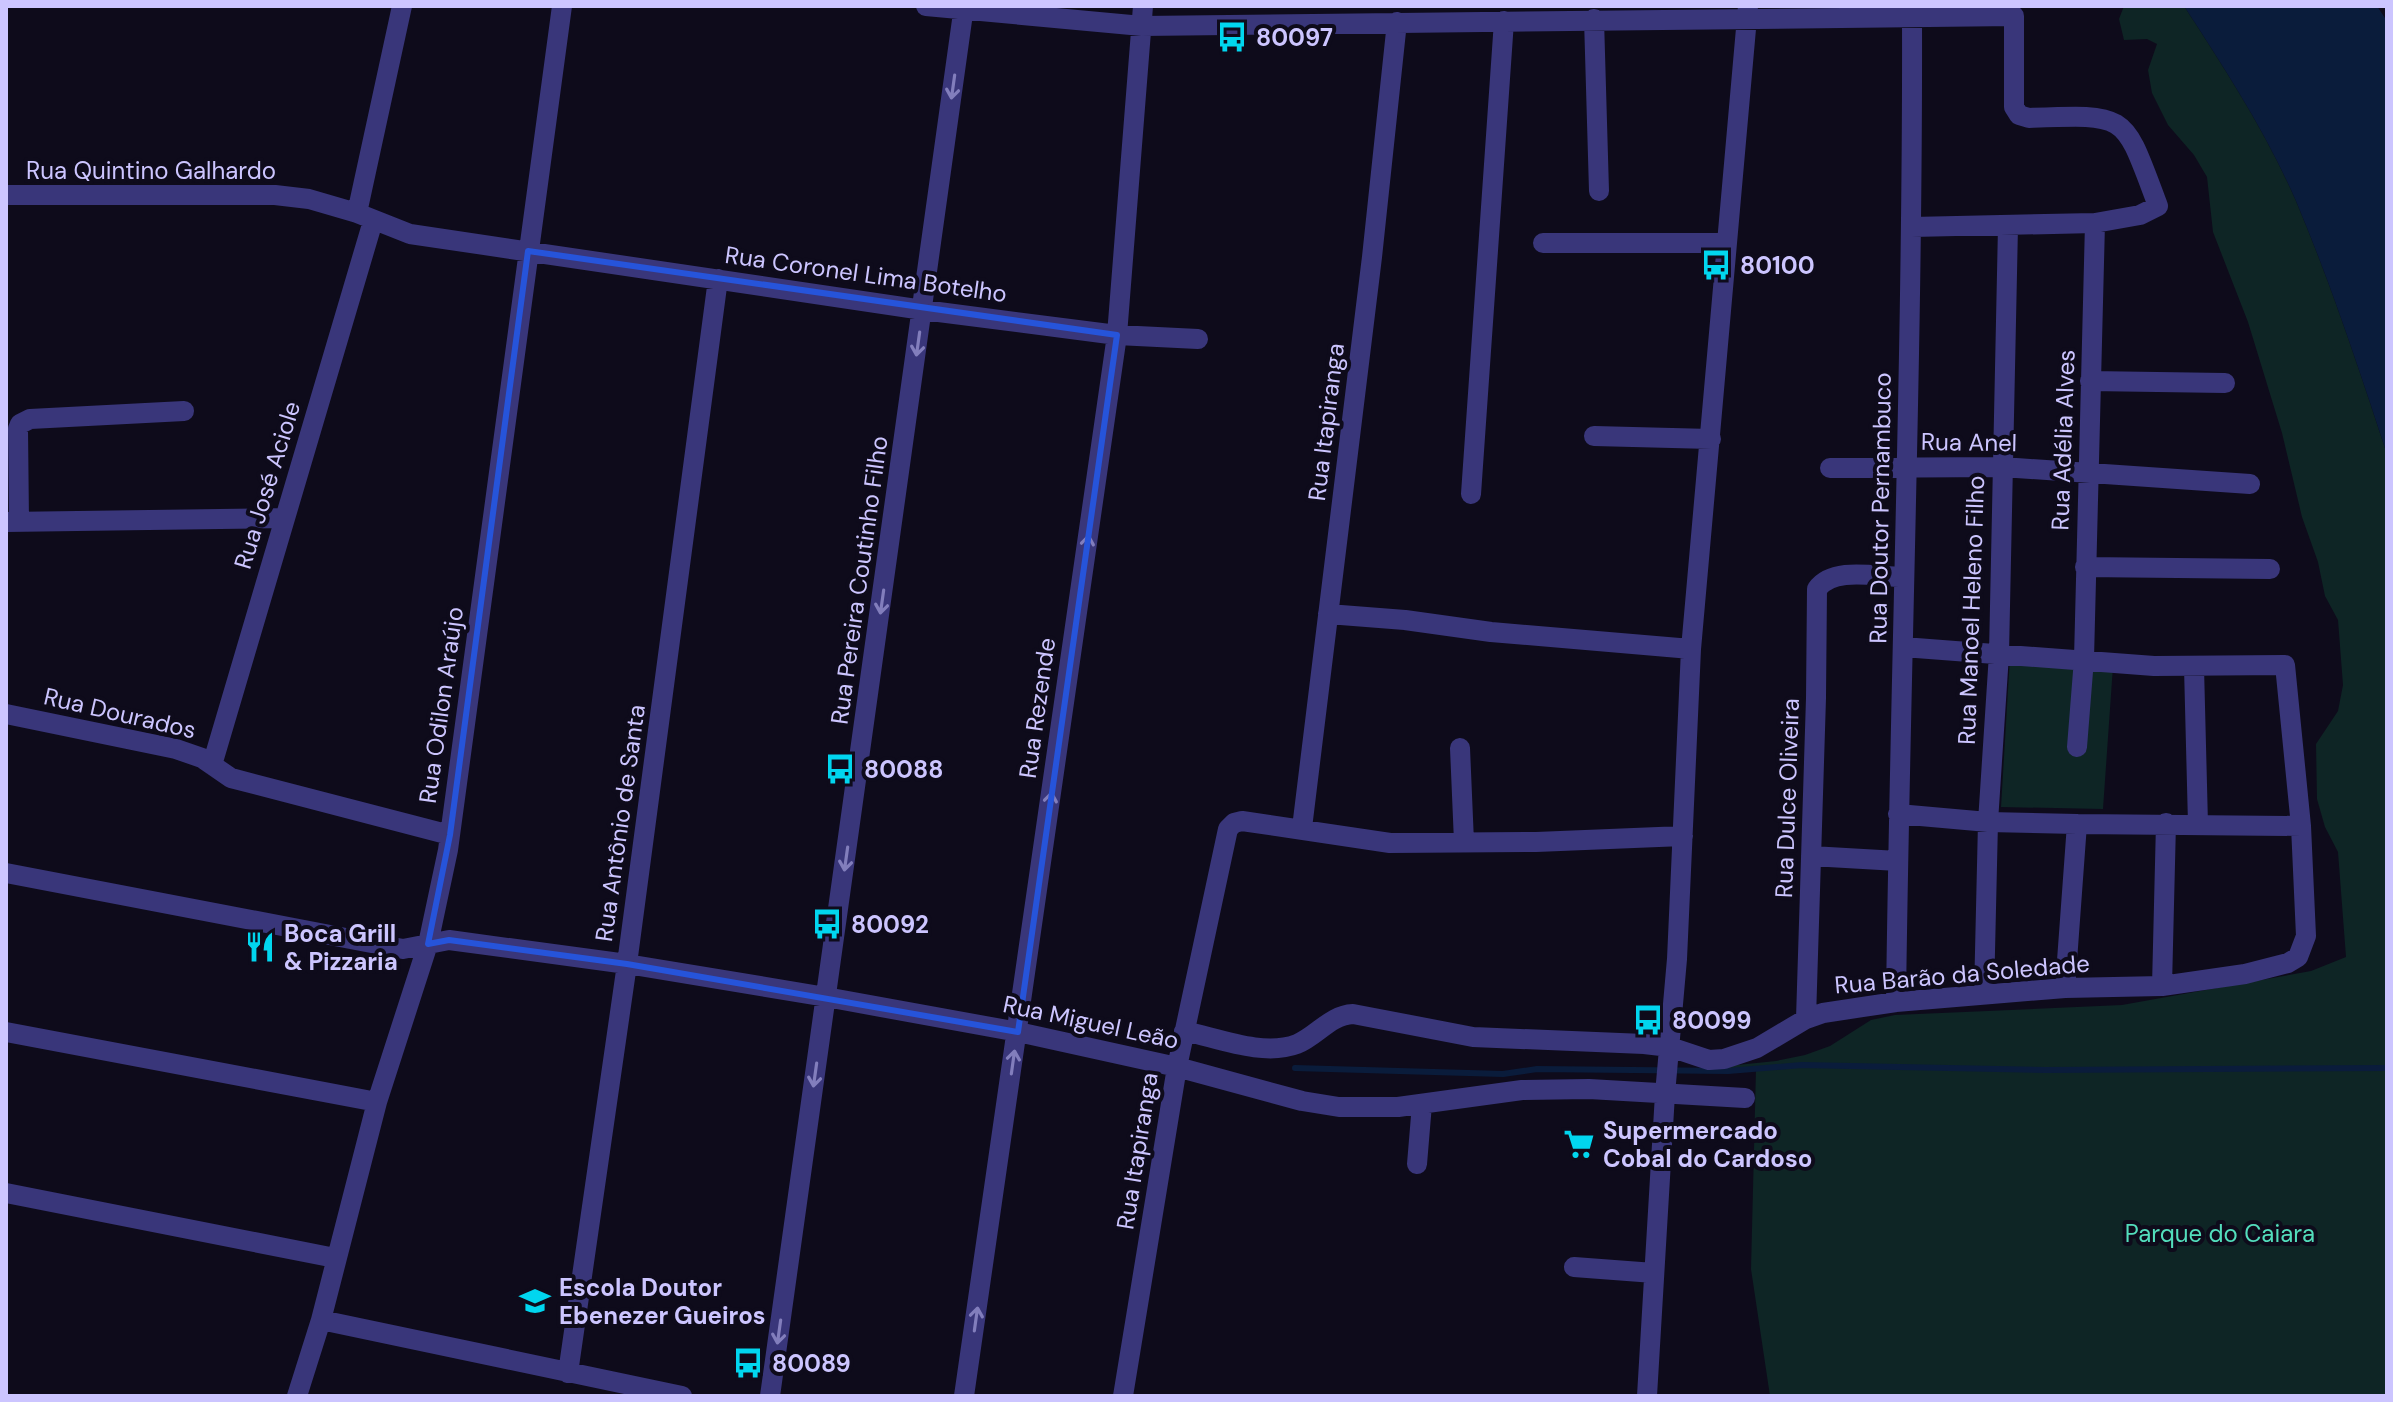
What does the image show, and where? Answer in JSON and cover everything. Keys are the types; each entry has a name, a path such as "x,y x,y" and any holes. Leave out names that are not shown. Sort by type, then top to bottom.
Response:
{"street":[{"name":"Rua José Aciole","path":"212,765 352,290 402,6"},
{"name":"Rua Odilon Araújo","path":"297,1396 321,1320 377,1102 428,944 450,835 562,6"},
{"path":"926,6 1143,16 1374,14 1397,22 1504,21 1570,13 1594,19 1657,12 2014,16 2014,107 2019,115 2029,118 2093,116 2112,120 2133,140 2158,206 2140,215 2095,223 1912,227"},
{"name":"Rua Pereira Coutinho Filho","path":"770,1396 964,8"},
{"path":"1647,1396 1683,836 1691,649 1748,12"},
{"name":"Rua Doutor Pernambuco","path":"1896,1002 1902,577 1912,227 1912,15"},
{"name":"Rua Rezende","path":"964,1396 1117,335 1143,16"},
{"path":"1594,19 1599,191"},
{"path":"1471,494 1504,21"},
{"name":"Rua Itapiranga","path":"1123,1396 1177,1067 1228,829 1242,821 1302,828 1370,272 1397,22"},
{"name":"Rua Quintino Galhardo","path":"6,195 275,195 309,199 410,234 528,251"},
{"name":"Rua Adélia Alves","path":"2077,747 2084,659 2095,223"},
{"name":"Rua Manoel Heleno Filho","path":"1984,995 1988,822 1999,654 2008,226"},
{"path":"1543,243 1727,243"},
{"name":"Rua Coronel Lima Botelho","path":"528,251 923,310 1117,335 1198,339"},
{"name":"Rua Antônio de Santa","path":"568,1373 627,964 718,279"},
{"path":"2090,381 2225,383"},
{"path":"184,411 30,419 20,424 13,522 284,518"},
{"path":"1594,436 1711,439"},
{"name":"Rua Anel","path":"1830,468 2002,467 2250,484"},
{"path":"2085,567 2270,569"},
{"name":"Rua Dulce Oliveira","path":"1806,1019 1817,589 1823,580 1835,576 1902,577"},
{"path":"1328,614 1691,649"},
{"path":"1898,814 1988,822 2301,826 2285,665 2194,667 1903,647"},
{"path":"2194,667 2198,824"},
{"name":"Rua Dourados","path":"6,714 176,749 212,765 231,778 450,835"},
{"path":"1460,748 1464,842"},
{"path":"2162,986 2166,823"},
{"path":"2065,988 2077,824"},
{"name":"Rua Barão da Soledade","path":"1184,1031 1265,1048 1279,1048 1299,1043 1337,1017 1353,1014 1473,1037 1670,1050 1709,1060 1724,1059 1757,1048 1806,1019 1823,1013 1896,1002 2065,988 2162,986 2245,974 2288,963 2298,957 2306,936 2301,826"},
{"path":"1302,828 1390,843 1683,836"},
{"path":"1811,856 1898,861"},
{"name":"Rua Miguel Leão","path":"6,873 403,949 449,940 627,964 826,997 1018,1032 1177,1067 1302,1101 1339,1107 1398,1107 1522,1090 1666,1089 1745,1098"},
{"path":"6,1032 377,1102"},
{"path":"1417,1164 1422,1104"},
{"path":"6,1193 335,1258"},
{"path":"1574,1267 1654,1273"},
{"path":"321,1320 682,1396"}],"highlighted area":[{"path":"528,251 1117,335 1018,1032 627,964 449,940 428,944 450,835"}],"green space":[{"name":"Parque do Caiara","path":"2124,6 2184,6 2244,101 2272,150 2309,232 2387,454 2387,1396 1770,1396 1751,1269 1756,1069 1688,1070 1805,1055 1830,1046 1871,1020 1895,1015 2122,1005 2311,971 2346,957 2338,852 2325,827 2317,799 2316,744 2338,711 2343,685 2338,620 2325,596 2282,433 2248,322 2213,232 2207,177 2194,155 2168,125 2152,93 2148,70 2157,44 2147,39 2124,40 2119,19"},
{"path":"2010,657 2113,666 2103,809 2001,807"}],"water":[{"path":"2184,6 2377,6 2387,21 2387,454 2333,295 2296,201 2230,77"}],"waterway":[{"path":"1295,1068 1503,1074 1537,1069 1728,1071 1802,1065 2045,1070 2387,1068"}],"place":[{"name":"80097","path":"1232,37"},
{"name":"80100","path":"1716,265"},
{"name":"80088","path":"840,769"},
{"name":"80092","path":"827,924"},
{"name":"Boca Grill & Pizzaria","path":"260,947"},
{"name":"80099","path":"1648,1020"},
{"name":"Supermercado Cobal do Cardoso","path":"1579,1144"},
{"name":"Escola Doutor Ebenezer Gueiros","path":"535,1301"},
{"name":"80089","path":"748,1363"}]}
